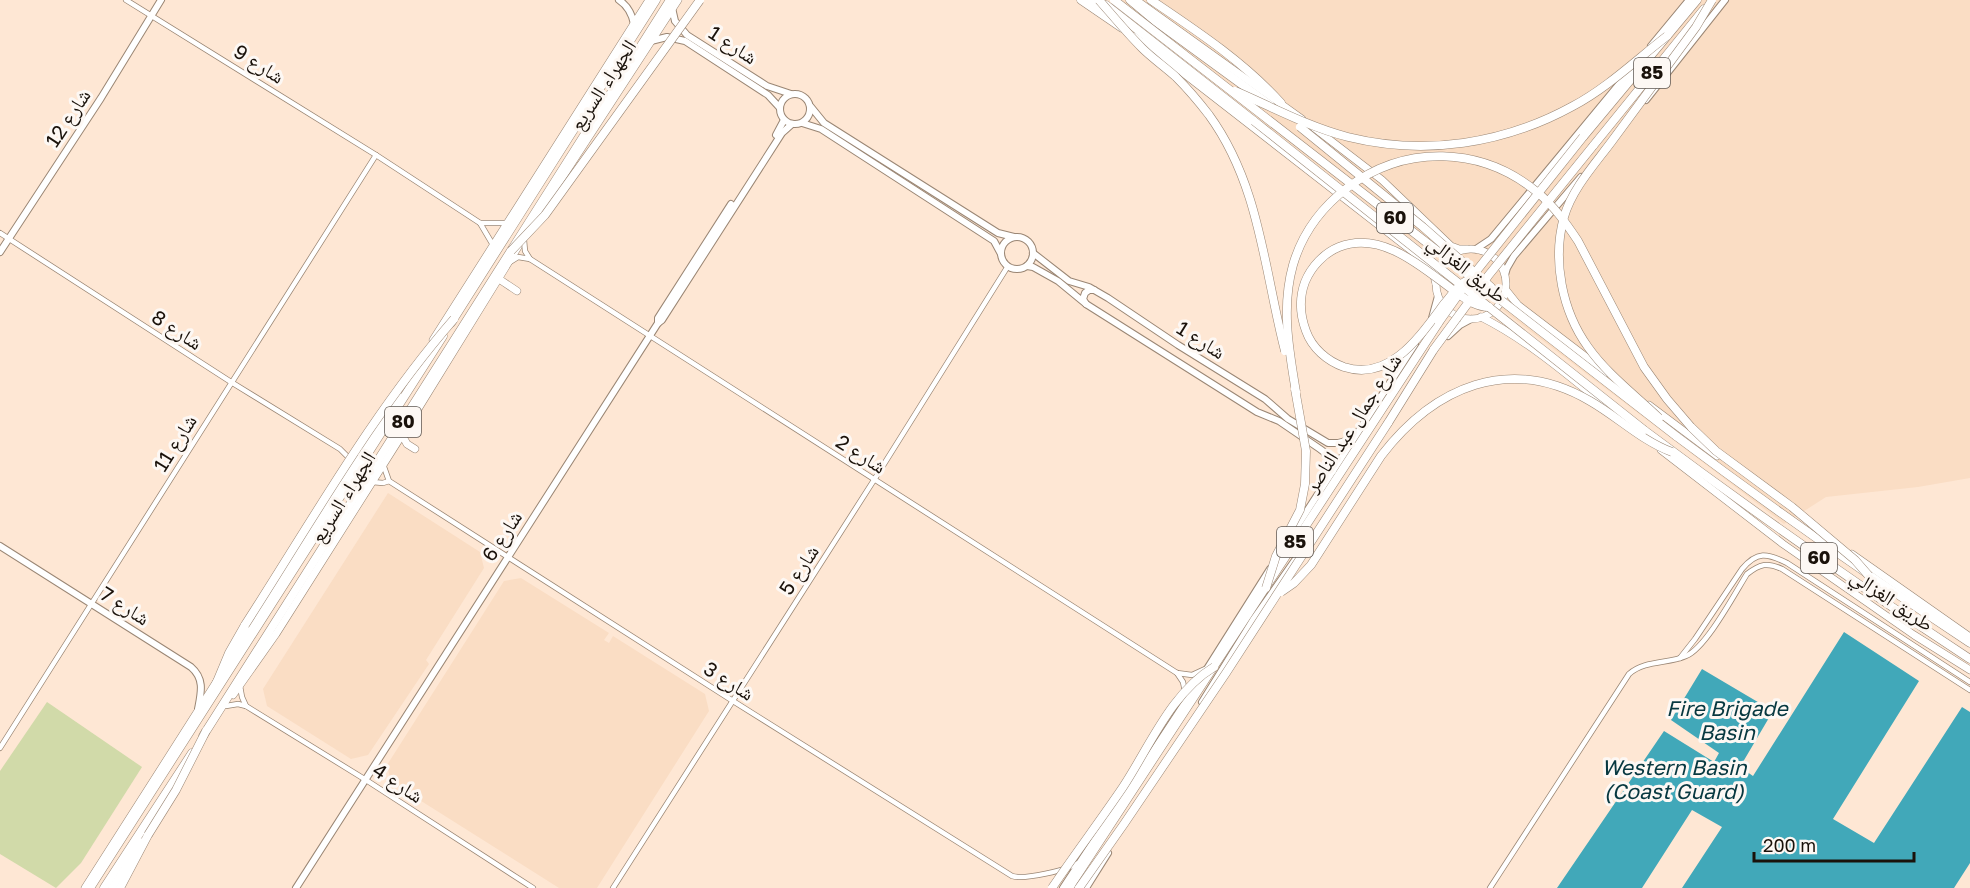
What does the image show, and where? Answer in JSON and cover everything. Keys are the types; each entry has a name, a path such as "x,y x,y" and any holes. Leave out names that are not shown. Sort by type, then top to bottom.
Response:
{"highway":[{"name":"الجهراء السريع","path":"90,888 656,0"},
{"name":"الجهراء السريع","path":"104,888 670,0"},
{"path":"511,251 545,215 700,0"},
{"path":"1081,0 1164,58"},
{"path":"1100,0 1142,48 1198,101 1231,151 1249,192 1257,220 1273,300 1296,392"},
{"name":"طريق الغزالي","path":"1100,0 1672,452"},
{"name":"طريق الغزالي","path":"1114,0 1676,436"},
{"path":"1130,0 1300,128 1423,227 1491,287 1498,299"},
{"path":"1151,0 1239,64 1281,103"},
{"name":"شارع جمال عبد الناصر","path":"1069,884 1470,279 1583,136 1697,0"},
{"path":"1676,436 1670,427 1602,365 1580,336 1568,307 1561,279 1559,261 1561,234 1564,216 1582,182 1696,27 1712,0"},
{"name":"شارع جمال عبد الناصر","path":"1083,886 1277,594 1434,349 1529,224 1712,0"},
{"path":"1224,87 1321,128 1348,136 1410,146 1463,143 1507,134 1540,123 1574,106 1603,87 1667,36"},
{"path":"1266,588 1276,556 1300,510 1305,484 1306,451 1286,314 1288,289 1302,240 1316,218 1333,200 1358,180 1384,167 1423,156 1453,156 1501,170 1523,182 1553,207 1578,241 1644,367 1691,427 1716,451 1855,560 1869,576"},
{"path":"1470,279 1458,287 1454,291 1407,349 1382,367 1358,370 1329,360 1309,339 1301,314 1303,287 1321,258 1333,249 1357,242 1380,245 1393,250 1407,258 1452,288 1457,292 1473,303 1489,308"},
{"path":"216,684 229,653 245,625 388,401 420,358 454,319"},
{"path":"1277,594 1294,583 1311,565 1381,456 1396,437 1427,408 1449,394 1462,389 1508,380 1534,381 1559,386 1591,401 1654,444 1672,452"},
{"name":"60","path":"1676,436 1761,500 1970,643"},
{"name":"60","path":"1672,452 1853,582 1970,659"},
{"path":"1052,888 1122,788 1174,705 1200,676 1211,668"},
{"path":"120,888 148,835 176,790 206,731"}],"main road":[{"name":"الجهراء السريع","path":"85,888 649,0"},
{"name":"الجهراء السريع","path":"112,888 240,684 276,634 402,435 524,237 678,0"},
{"name":"طريق الغزالي","path":"1089,0 1426,262 1436,284"},
{"name":"طريق الغزالي","path":"1136,0 1281,103 1382,180 1451,246 1467,249"},
{"path":"1476,249 1484,251 1497,260 1505,275 1506,290 1503,299 1490,313 1471,319 1450,312 1443,305 1438,296 1436,284 1438,271 1445,260 1455,252 1476,249"},
{"path":"499,279 517,291"},
{"name":"طريق الغزالي","path":"1506,290 1518,306 1748,479 1970,638"},
{"name":"طريق الغزالي","path":"1481,317 1524,341 1721,498 1783,544 1914,635 1970,670"},
{"path":"402,435 406,444 415,449"}],"street":[{"name":"شارع 9","path":"126,0 480,223"},
{"name":"شارع 12","path":"0,252 101,98 160,0"},
{"path":"619,0 628,8 634,24"},
{"path":"1476,249 1491,239 1689,0"},
{"path":"1505,275 1514,256 1653,93 1725,0"},
{"name":"شارع 1","path":"672,9 675,21 687,35 767,86 791,94"},
{"name":"شارع 1","path":"651,41 667,37 685,41 768,94 780,108"},
{"path":"791,94 801,95 811,106 824,123 998,233 1023,238 1029,242 1033,253 1030,263 1017,269 1008,266 1002,259 994,241 821,129 802,123 792,124 784,120 780,108 786,97 791,94"},
{"path":"802,123 809,116 811,106"},
{"name":"شارع 6","path":"658,323 658,318 784,120"},
{"name":"شارع 6","path":"298,888 649,336 662,320 782,133 792,124"},
{"name":"شارع 11","path":"0,747 376,156"},
{"path":"493,246 480,223 508,223"},
{"name":"شارع 8","path":"0,233 231,382 358,459"},
{"path":"524,237 524,247 530,259"},
{"path":"1001,254 1005,243 1014,237"},
{"name":"شارع 1","path":"1033,253 1069,281 1095,290 1265,399 1288,420 1328,444"},
{"path":"509,262 518,258 530,259"},
{"name":"شارع 2","path":"530,259 1177,673"},
{"name":"شارع 5","path":"612,888 874,480 1008,266"},
{"name":"شارع 1","path":"1027,266 1034,267 1058,281 1086,304 1257,412 1285,424 1324,452 1333,471"},
{"path":"1086,304 1083,299 1084,293 1095,290"},
{"path":"1063,888 1069,884 1081,861 1186,700 1211,668 1353,438 1428,325 1434,315 1438,296"},
{"name":"شارع جمال عبد الناصر","path":"1083,886 1253,621 1405,401 1443,342 1460,325 1471,319"},
{"path":"1257,412 1262,408 1265,399"},
{"path":"1324,452 1328,450 1328,444 1353,438"},
{"path":"372,482 389,481 383,464"},
{"name":"شارع 3","path":"389,481 1012,876 1022,878 1062,869 1081,861"},
{"name":"شارع 7","path":"0,546 195,670 202,687 198,712"},
{"path":"1680,658 1742,569 1757,555 1767,555 1787,563 1970,682"},
{"path":"1490,888 1629,674 1645,665 1680,658 1692,653 1706,638 1747,574 1756,567 1772,564 1970,690"},
{"path":"1177,673 1192,675 1211,668"},
{"path":"1177,673 1183,682 1186,700"},
{"path":"240,684 246,706"},
{"path":"226,706 238,704 246,706"},
{"name":"شارع 4","path":"246,706 533,888"},
{"path":"1062,869 1067,872 1069,884"}],"shaded area":[{"path":"1108,0 1970,0 1970,478 1918,487 1826,497 1784,524 1472,287"},
{"path":"388,493 480,552 484,568 426,660 429,664 368,755 351,759 267,706 263,689"},
{"path":"521,578 609,633 604,640 609,643 613,636 705,694 709,711 597,888 559,888 391,782 387,765 504,581"}],"green space":[{"path":"47,702 142,767 81,863 56,888 0,854 0,771"}],"water":[{"path":"1844,632 1919,681 1833,819 1874,843 1962,707 1970,712 1970,863 1954,888 1682,888 1722,827 1692,810 1642,888 1557,888 1664,731 1714,762 1719,753 1671,720 1702,669 1773,711 1740,767 1753,776"}],"water label":[{"name":"Fire Brigade Basin","path":"1727,721"},
{"name":"Western Basin (Coast Guard)","path":"1674,780"}]}
